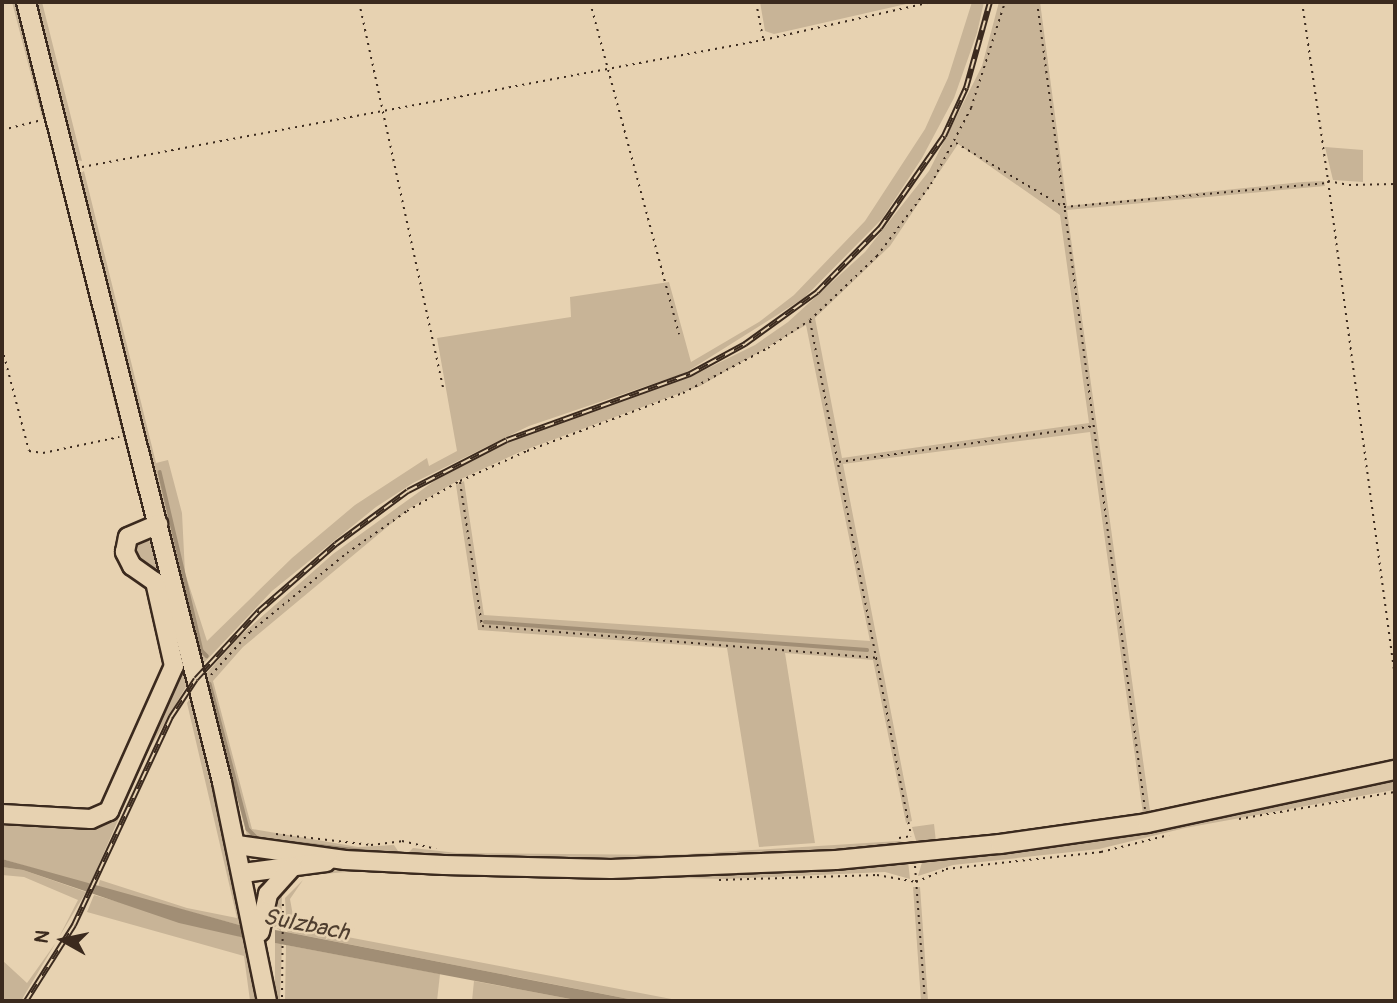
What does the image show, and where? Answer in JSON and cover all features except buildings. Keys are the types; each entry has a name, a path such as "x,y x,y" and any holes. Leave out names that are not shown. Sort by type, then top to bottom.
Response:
{"street":[{"path":"26,2 243,873 257,920 258,946 267,1001"},
{"path":"2,814 91,819 109,811 174,666 155,582 132,566 125,552 128,537 158,524"},
{"path":"237,845 345,860 611,869 1147,823 1395,770"},
{"path":"243,873 345,860"},
{"path":"257,920 268,894 292,867"}],"path":[{"path":"359,2 386,109 443,388"},
{"path":"590,2 679,334"},
{"path":"756,2 763,40"},
{"path":"68,170 763,40 932,2"},
{"path":"199,691 250,632 397,518 460,481 683,393 768,348 810,320 877,256 909,217 955,142 985,70 1005,2"},
{"path":"1037,2 1147,823"},
{"path":"1302,2 1395,677"},
{"path":"2,130 54,118"},
{"path":"955,142 1064,207 1328,182 1349,185 1395,184"},
{"path":"810,320 912,845"},
{"path":"2,348 29,451 43,453 122,437"},
{"path":"838,462 1094,426"},
{"path":"460,481 482,626 876,658"},
{"path":"276,834 371,845 402,841 442,850"},
{"path":"898,838 912,845"},
{"path":"916,882 925,1001"},
{"path":"282,1001 285,962 284,897"}],"shaded area":[{"path":"12,2 21,2 46,116 42,117"},
{"path":"33,2 42,2 82,161 72,159"},
{"path":"760,2 915,2 774,34 765,31"},
{"path":"972,2 984,2 977,33 954,98 922,158 882,219 804,298 685,373 529,426 413,483 376,507 272,591 202,665 79,174 84,171 156,463 168,460 182,513 185,573 207,641 292,558 355,505 427,458 429,466 457,451 437,338 571,317 570,297 669,282 691,362 759,322 794,295 865,221 925,129 948,78"},
{"path":"999,2 1040,2 1067,206 1324,181 1325,186 1067,210 1150,811 1280,787 1395,758 1395,764 1172,814 918,847 912,827 934,824 936,842 1143,814 1090,432 843,464 912,821 906,823 873,660 785,653 815,843 759,847 727,648 478,630 456,485 464,481 484,615 870,641 806,325 700,386 522,451 459,480 410,508 243,647 213,681 252,829 358,847 394,845 398,851 381,857 248,839 205,675 241,635 333,554 437,479 514,438 690,377 755,345 788,322 865,252 929,171 982,66","holes":["958,144 1060,215 1089,423 842,458 815,318 890,246"]},
{"path":"45,124 52,127 143,509 122,433"},
{"path":"1325,147 1363,150 1363,182 1333,180"},
{"path":"141,537 154,544 190,680 147,753 90,885 2,859 2,818 110,822 143,741 174,682 158,581 135,550"},
{"path":"194,692 231,850 243,926 98,887 100,880 187,908 237,918 187,703"},
{"path":"1395,778 1394,790 1185,828 1099,849 953,865 918,876 923,859 1218,817"},
{"path":"899,841 906,843 905,849 629,862 410,857 408,853 413,848 457,853 672,855"},
{"path":"2,859 243,926 245,938 179,923 23,870 2,867"},
{"path":"908,861 910,879 885,872 725,879 411,872"},
{"path":"2,867 23,870 86,892 58,938 78,900 24,877 2,875"},
{"path":"394,868 299,876 282,895 281,931 271,924 274,899 296,873"},
{"path":"303,880 290,899 295,927 682,1001 639,1001 287,932 285,898"},
{"path":"913,887 920,887 928,1001 921,1001"},
{"path":"94,895 245,938 260,1001 250,1001 244,956 87,912"},
{"path":"275,930 639,1001 581,1001 275,943"},
{"path":"56,943 21,1001 2,1001 2,960 27,983"},
{"path":"275,943 282,944 280,1001 276,1001 275,990"},
{"path":"286,945 440,974 437,1001 285,1001"},
{"path":"474,981 581,1001 472,1001"}],"waterway":[{"path":"160,472 202,651 207,656"},
{"path":"485,622 867,650"},
{"path":"210,684 248,829 258,839"},
{"path":"266,840 380,853"}],"railway":[{"path":"26,1001 74,925 171,717 196,679 259,611 336,544 408,491 507,440 690,374 745,344 817,292 880,228 944,136 966,88 990,2"}],"water label":[{"name":"Sulzbach","path":"306,925"}]}
